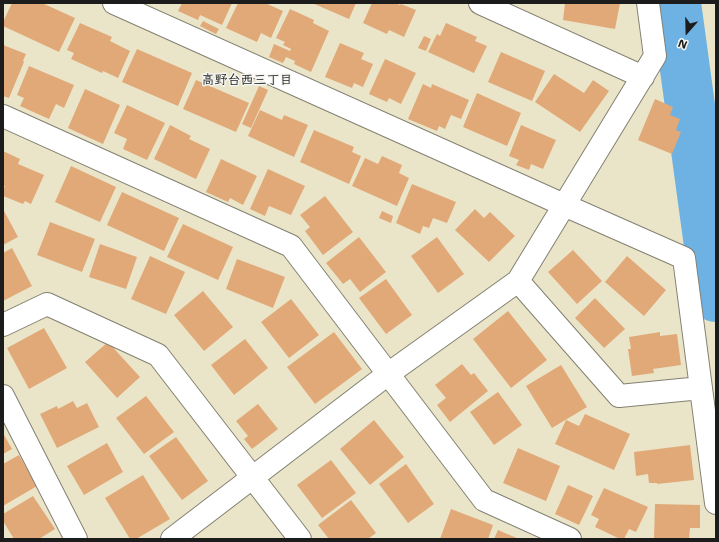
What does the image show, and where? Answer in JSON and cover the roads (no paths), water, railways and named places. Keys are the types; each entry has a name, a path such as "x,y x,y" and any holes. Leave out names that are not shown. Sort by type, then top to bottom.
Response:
{"street":[{"path":"114,3 684,258 716,503"},
{"path":"480,3 643,77"},
{"path":"172,539 388,374 518,281 655,56 648,3"},
{"path":"3,116 291,246 484,500 570,539"},
{"path":"518,281 619,396 701,388"},
{"path":"3,325 46,304 158,355 300,539"},
{"path":"3,396 76,539"}],"waterway":[{"path":"676,3 716,297"}],"district":[{"name":"高野台西三丁目","path":"247,81"}]}
